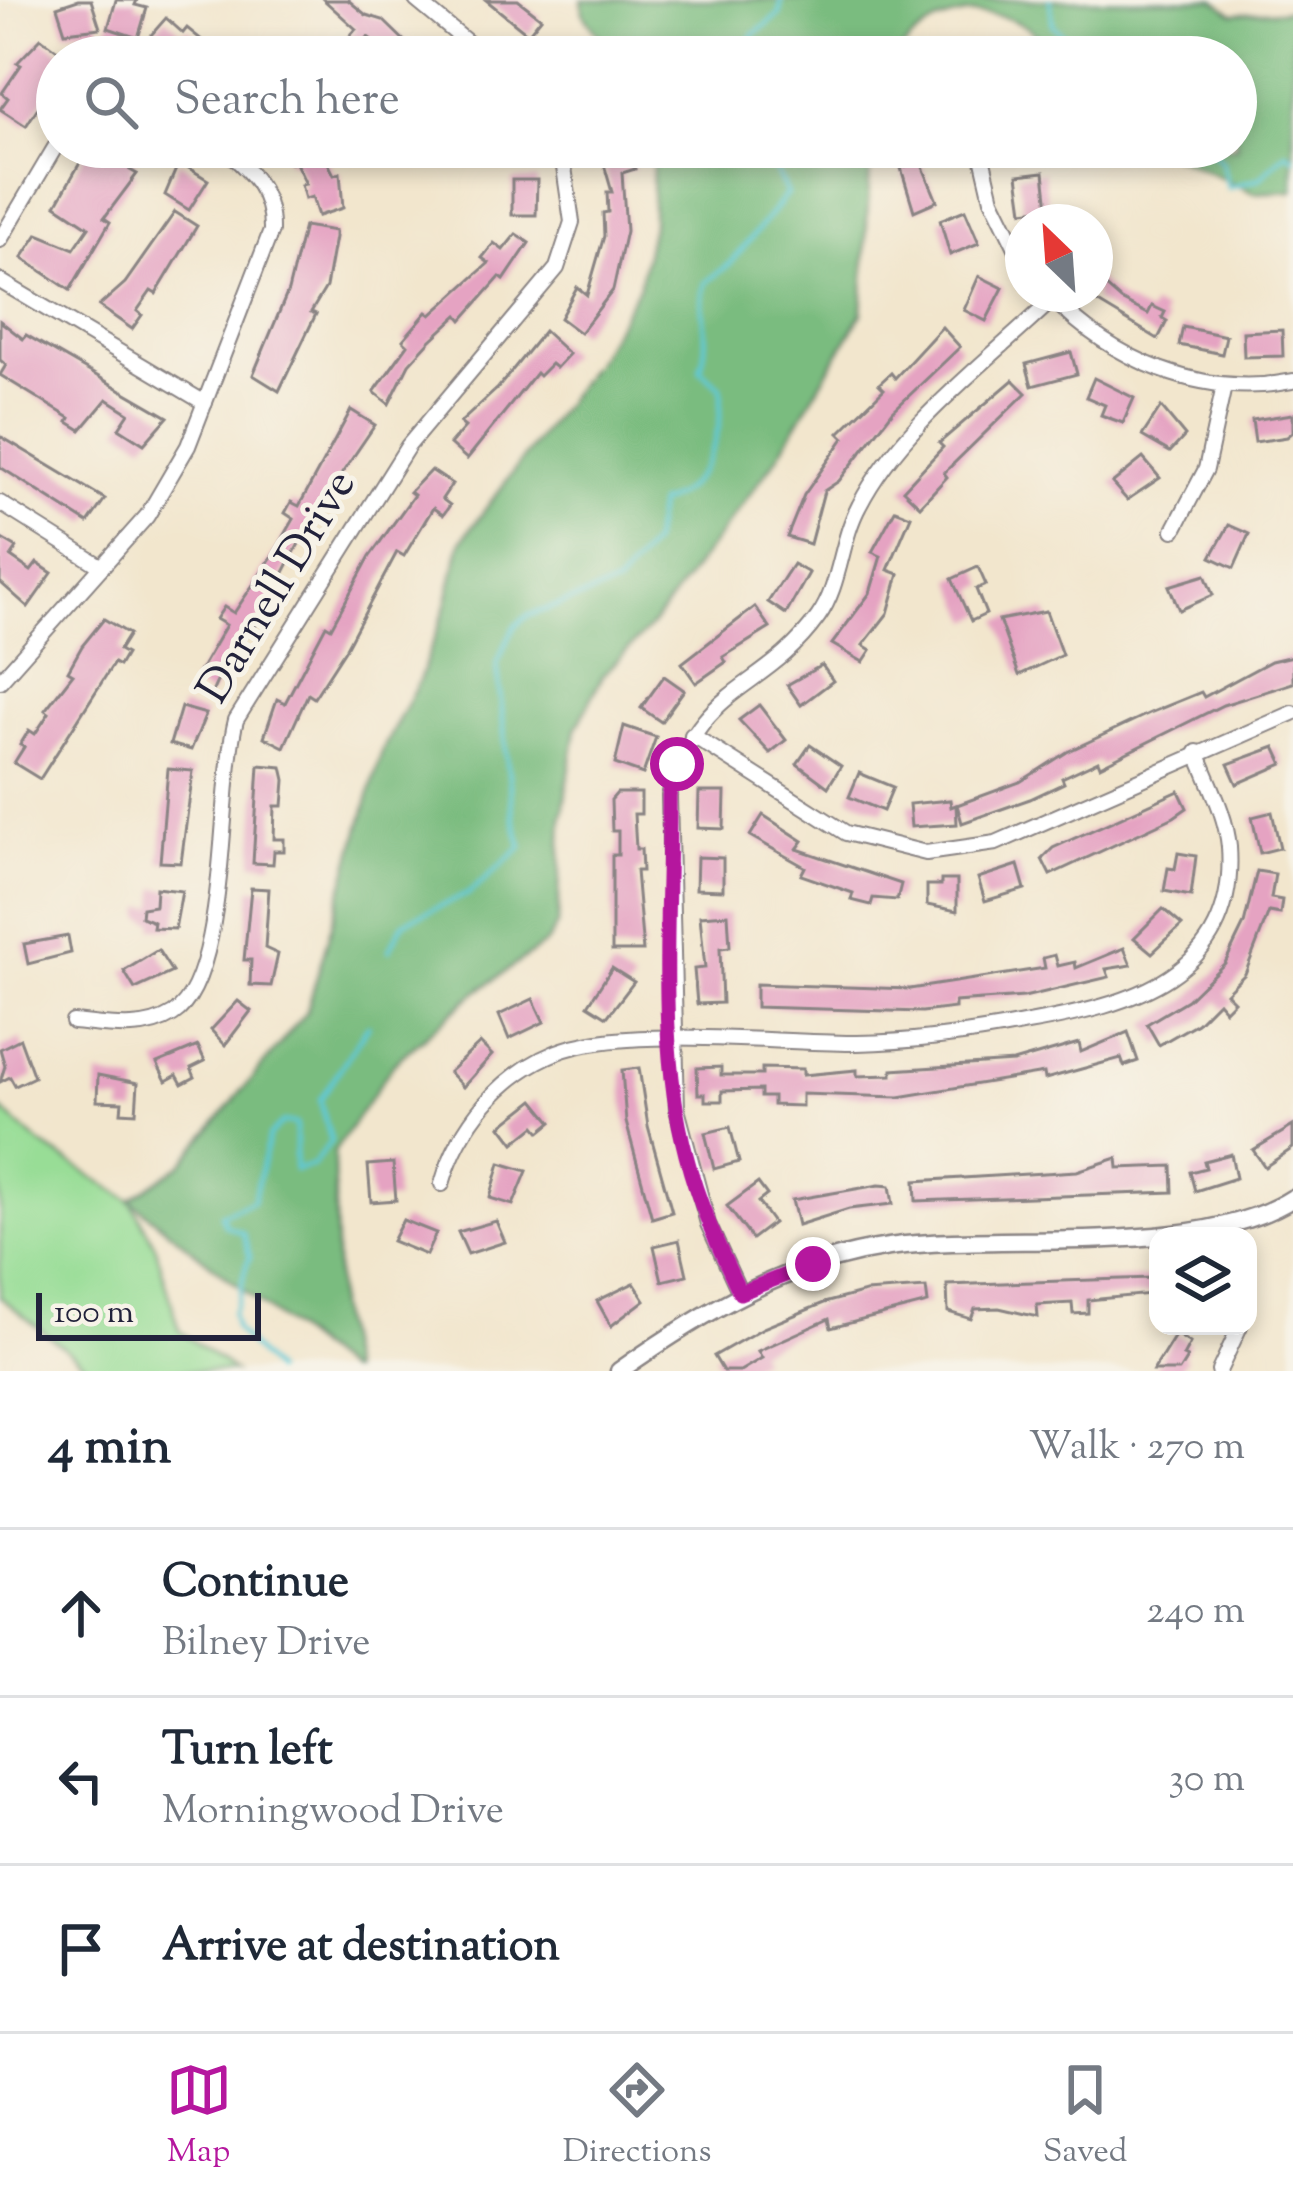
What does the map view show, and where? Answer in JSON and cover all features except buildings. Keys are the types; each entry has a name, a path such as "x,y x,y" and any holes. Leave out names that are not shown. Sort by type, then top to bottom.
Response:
{"street":[{"path":"416,0 460,36"},
{"path":"0,240 43,168"},
{"path":"0,681 147,516 188,446 271,231 272,211 258,178 247,168"},
{"name":"Darnell Drive","path":"73,1022 144,1025 173,1014 196,990 209,956 227,754 236,720 407,446 557,268 572,222 564,168"},
{"path":"985,168 1005,225"},
{"path":"0,280 205,403"},
{"path":"740,1293 708,1223 686,1155 671,1040 669,796 692,735 708,711 817,619 859,506 890,456 1035,312"},
{"path":"1071,312 1124,355 1223,386 1293,381"},
{"path":"1174,530 1206,469 1223,386"},
{"path":"0,503 102,567"},
{"path":"692,735 846,833 926,853 996,843 1293,713"},
{"path":"442,1184 473,1118 522,1070 584,1044 671,1040 860,1043 964,1035 1139,998 1181,969 1208,937 1228,875 1225,823 1197,752"},
{"path":"1239,1227 1293,1198"},
{"path":"619,1371 740,1293 813,1264 886,1248 1149,1235"},
{"path":"1220,1371 1236,1335"}],"green space":[{"path":"582,0 1215,0 1233,14 1293,10 1293,191 1254,193 1200,168 1257,168 1257,36 1038,36 1007,18 971,14 938,22 916,36 599,36 583,13"},
{"path":"653,168 870,168 862,313 777,458 652,625 603,675 576,729 562,819 558,924 546,943 471,996 394,1063 334,1152 337,1307 349,1371 345,1371 130,1200 182,1164 307,1011 382,751 419,681 445,609 461,542 597,359 639,286 652,225"},
{"path":"0,1108 39,1143 130,1200 155,1245 180,1331 234,1371 93,1371 0,1297"}],"waterway":[{"path":"752,36 780,14 781,0"},
{"path":"1050,0 1053,25 1064,36"},
{"path":"1223,168 1228,188 1260,178 1286,152 1293,157"},
{"path":"389,950 404,922 468,894 522,847 513,816 497,664 514,627 527,616 617,585 652,543 658,504 689,486 709,457 719,423 721,387 700,370 705,283 731,263 787,194 774,168"},
{"path":"273,1371 236,1330 232,1313 250,1257 243,1233 225,1225 221,1214 253,1201 269,1136 283,1122 296,1124 295,1170 313,1165 331,1141 320,1100 368,1025"}],"route":[{"path":"677,764 669,796 671,1040 686,1155 708,1223 740,1293 813,1264"}]}
